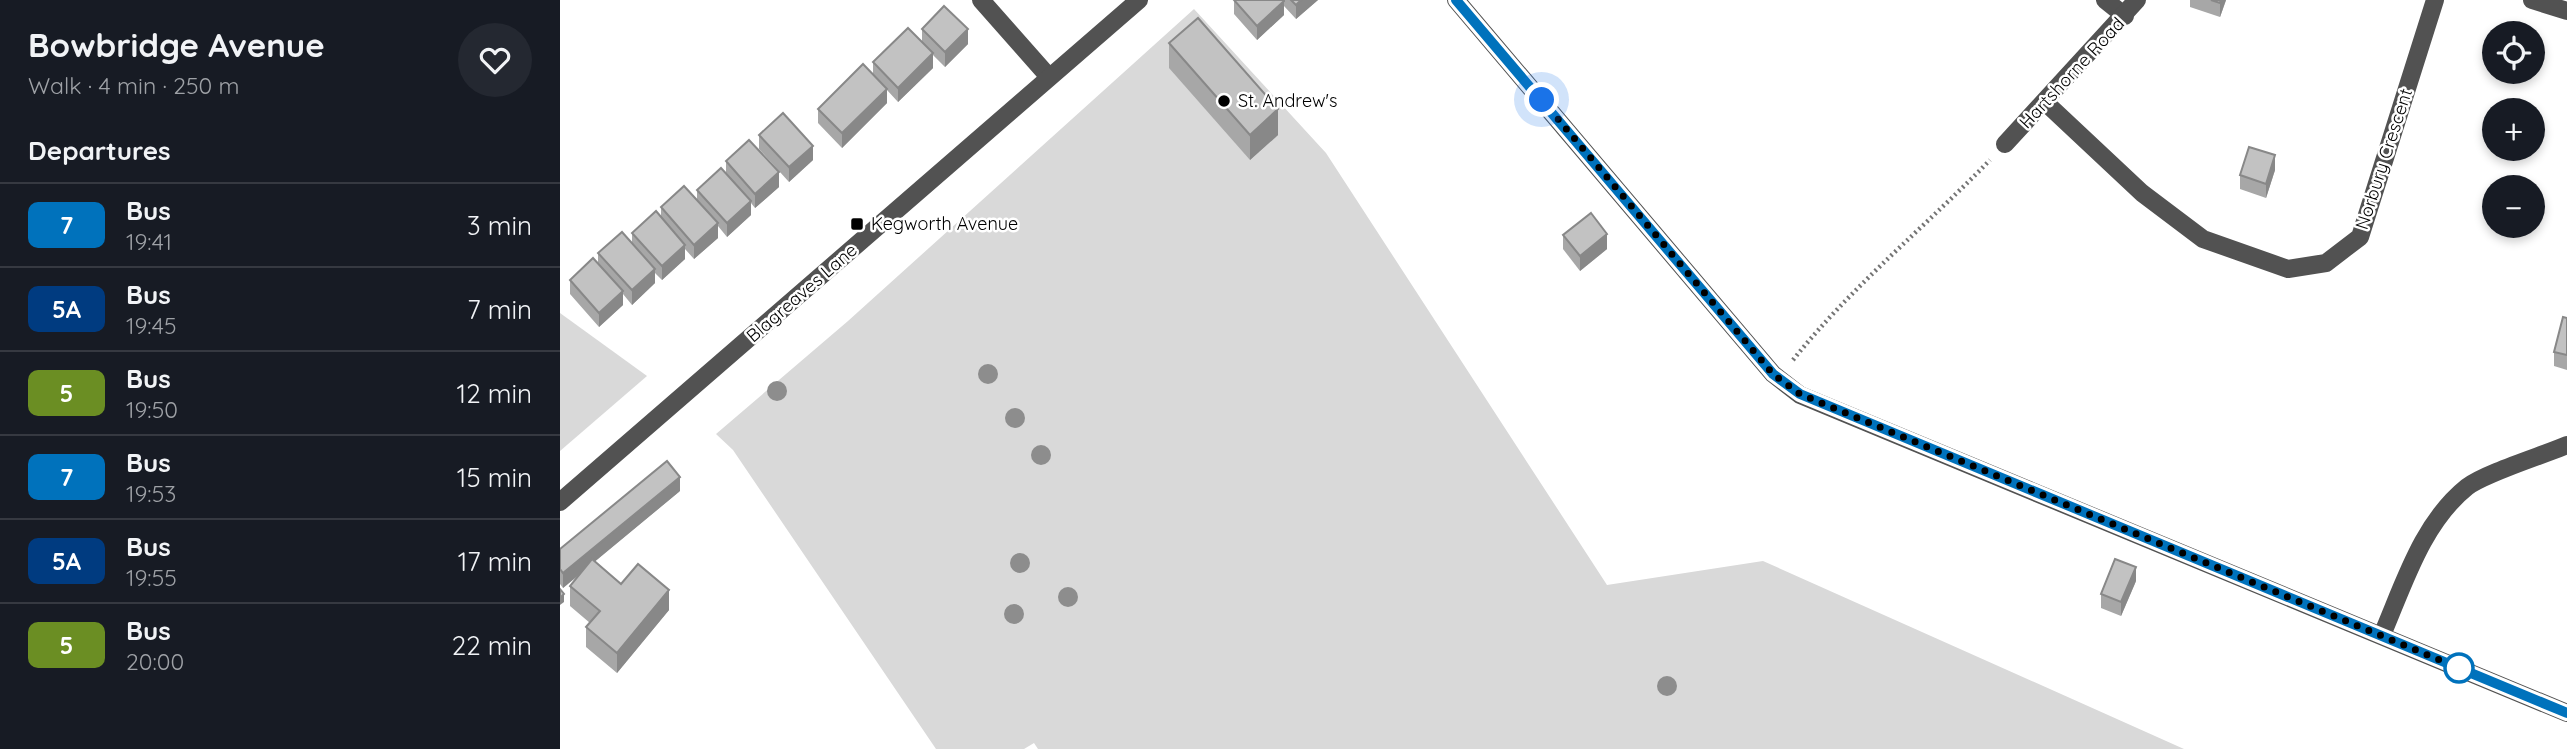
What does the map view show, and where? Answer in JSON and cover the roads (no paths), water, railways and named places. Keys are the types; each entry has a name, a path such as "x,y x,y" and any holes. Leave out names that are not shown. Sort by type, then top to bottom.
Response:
{"street":[{"path":"981,0 1049,77"},
{"name":"Blagreaves Lane","path":"560,502 1139,0"},
{"path":"1457,0 1778,378 1800,394 1837,412 2567,713"},
{"path":"2105,0 2124,16"},
{"name":"Hartshorne Road","path":"2005,144 2046,103 2137,0"},
{"name":"Norbury Crescent","path":"2046,103 2142,193 2203,239 2288,269 2326,263 2360,237 2435,0"},
{"path":"2532,0 2567,11"},
{"path":"2382,635 2418,550 2441,514 2469,486 2567,445"}],"place":[{"name":"St. Andrew's","path":"1224,101"},
{"name":"Kegworth Avenue","path":"857,224"}]}
